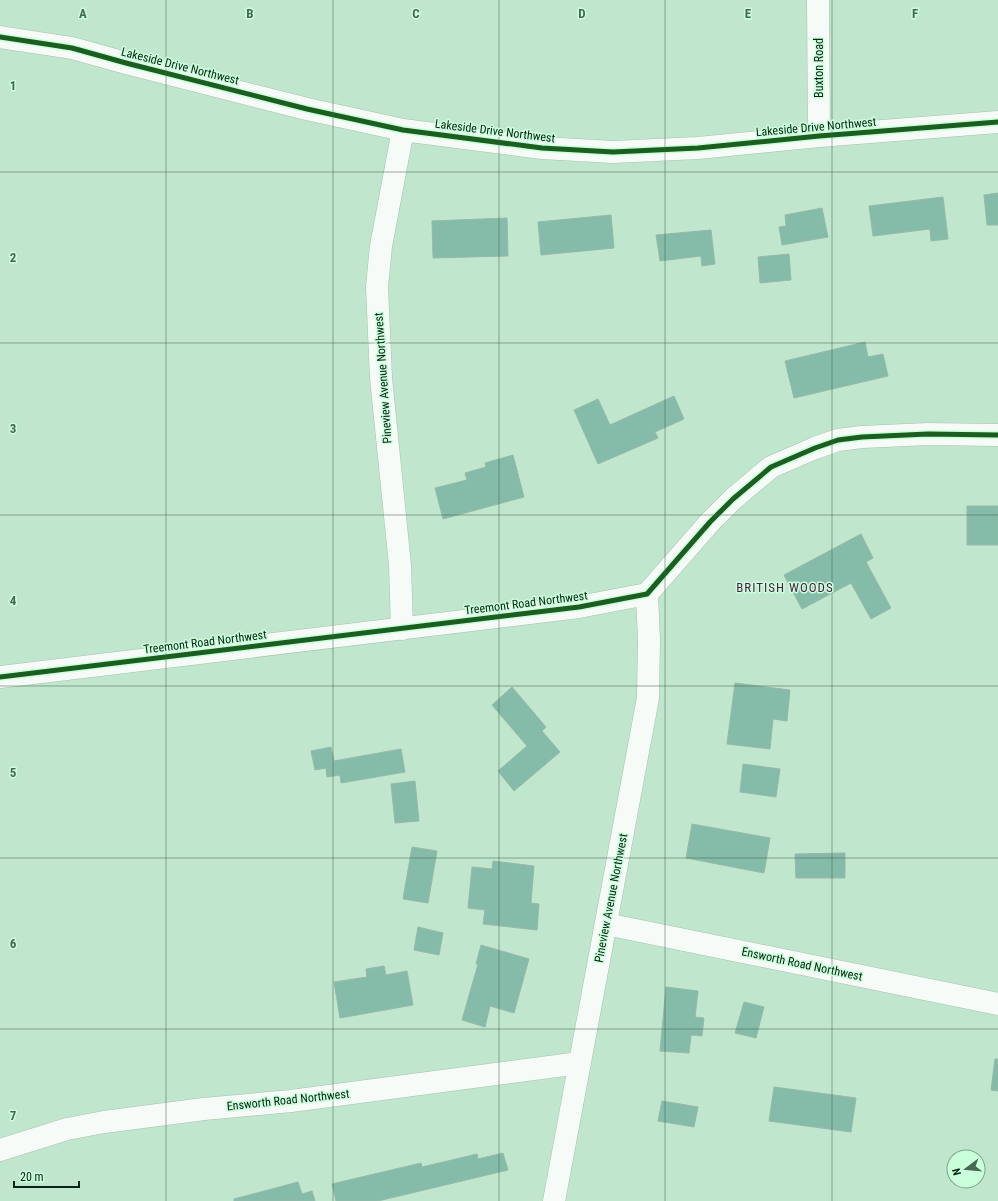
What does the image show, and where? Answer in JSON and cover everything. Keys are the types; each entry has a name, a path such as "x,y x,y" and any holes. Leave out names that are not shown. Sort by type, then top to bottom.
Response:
{"street":[{"name":"Buxton Road","path":"818,0 819,136"},
{"name":"Lakeside Drive Northwest","path":"0,38 72,48 307,109 403,130 542,148 612,152 698,148 819,136 998,122"},
{"name":"Pineview Avenue Northwest","path":"402,629 400,565 381,378 377,287 381,246 403,130"},
{"path":"647,594 710,522 733,499 771,467 793,457 838,440 862,437 928,434 998,435"},
{"name":"Pineview Avenue Northwest","path":"554,1201 648,698 649,640 647,594"},
{"name":"Treemont Road Northwest","path":"0,678 579,607 647,594"},
{"name":"Ensworth Road Northwest","path":"606,924 998,1004"},
{"name":"Ensworth Road Northwest","path":"0,1150 67,1129 104,1122 204,1108 291,1101 580,1063"}],"building":[{"path":"998,193 998,225 987,225 984,195"},
{"path":"943,197 948,239 931,241 930,229 873,236 869,206"},
{"path":"822,208 828,237 782,245 779,227 786,226 785,215"},
{"path":"611,215 614,248 541,255 538,222"},
{"path":"507,218 508,256 433,258 432,221"},
{"path":"711,230 715,264 702,266 701,256 660,261 656,235"},
{"path":"789,254 791,280 760,283 758,257"},
{"path":"865,342 868,357 883,354 888,376 794,398 785,361"},
{"path":"674,396 684,419 655,432 658,438 598,464 574,410 598,399 610,425"},
{"path":"513,455 524,497 443,519 435,488 467,480 465,473 486,467 485,463"},
{"path":"967,506 998,506 998,545 967,545"},
{"path":"861,534 873,558 866,562 891,608 871,619 851,583 802,609 784,575"},
{"path":"735,683 790,690 787,721 773,719 770,749 727,744"},
{"path":"512,687 546,727 542,731 560,752 514,791 498,771 527,746 492,705"},
{"path":"331,747 334,761 401,749 405,772 341,783 340,775 327,777 326,768 315,770 311,751"},
{"path":"743,764 780,769 776,797 740,792"},
{"path":"415,781 419,821 395,823 391,784"},
{"path":"692,824 770,838 764,873 686,858"},
{"path":"412,847 437,851 428,903 403,899"},
{"path":"845,853 845,878 796,878 795,854"},
{"path":"493,861 534,866 531,903 539,904 537,930 483,924 485,910 468,908 472,867 492,869"},
{"path":"418,927 443,933 439,955 414,950"},
{"path":"481,945 529,959 514,1013 490,1006 485,1027 462,1020 478,964 476,964"},
{"path":"384,966 386,975 407,971 413,1005 340,1018 334,982 367,977 366,969"},
{"path":"666,987 698,991 695,1017 704,1018 702,1036 691,1035 689,1053 660,1051"},
{"path":"744,1002 764,1007 756,1038 735,1033"},
{"path":"995,1059 998,1059 998,1091 991,1090"},
{"path":"774,1087 856,1098 851,1132 769,1121"},
{"path":"662,1101 698,1107 694,1127 658,1121"},
{"path":"503,1153 508,1170 378,1201 336,1201 332,1184 421,1163 422,1167 477,1154 478,1159"},
{"path":"298,1182 302,1194 312,1191 315,1201 234,1201 234,1199"}],"cycle path":[{"path":"0,37 72,48 307,109 403,130 542,148 613,152 698,148 819,136 998,122"},
{"path":"0,677 579,607 647,594 710,522 733,499 771,467 838,440 862,437 928,434 998,435"}],"district":[{"name":"BRITISH WOODS","path":"785,587"}]}
